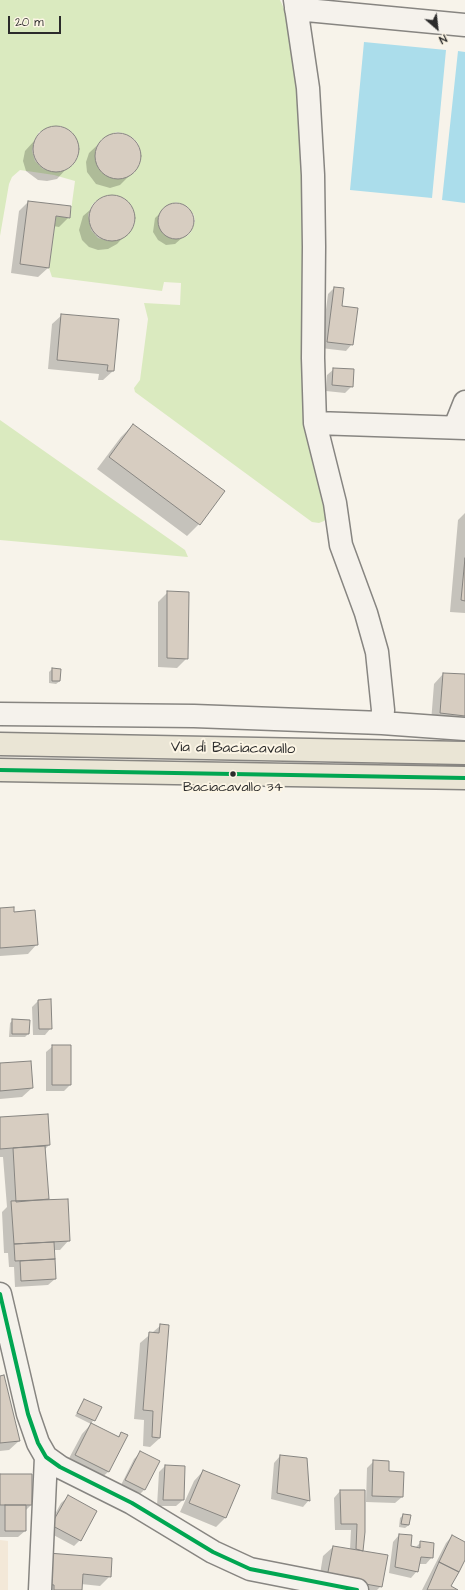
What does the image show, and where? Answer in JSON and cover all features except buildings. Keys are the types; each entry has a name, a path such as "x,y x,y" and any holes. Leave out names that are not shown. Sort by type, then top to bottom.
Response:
{"main road":[{"name":"Via di Baciacavallo","path":"0,744 465,753"},
{"name":"Via di Baciacavallo","path":"0,770 465,778"}],"street":[{"path":"382,723 383,710 377,652 366,613 341,545 335,504 315,423 313,358 314,247 308,88 295,5 465,25"},
{"path":"315,423 460,427 465,402"},
{"path":"0,714 194,716 382,723 465,729"},
{"path":"0,1294 28,1414 38,1443 46,1457 60,1467 132,1503 213,1552 250,1569 357,1590"},
{"path":"40,1590 46,1457"}],"shaded area":[{"path":"0,1540 8,1541 8,1590 0,1590"}],"green space":[{"path":"0,0 280,0 288,17 300,87 305,194 301,345 302,386 327,518 319,523 312,522 135,392 134,388 140,380 148,319 144,303 180,305 181,283 164,282 162,291 52,277 49,268 56,216 70,218 75,181 54,175 20,170 12,177 9,184 0,236","holes":["54,126 61,126 71,131 79,147 78,157 74,164 68,169 58,172 43,169 35,161 32,151 34,141 39,132","116,132 123,133 133,138 138,143 141,153 140,164 134,173 120,179 105,175 98,168 95,158 96,147 102,139","113,195 124,198 131,205 134,212 135,223 130,232 123,238 108,241 98,238 91,230 88,215 92,205 104,196","176,202 187,206 194,215 195,221 191,232 187,236 173,239 164,234 158,220 161,211 165,207"]},
{"path":"0,420 185,550 188,557 0,540"}],"water":[{"path":"364,42 446,50 432,198 350,190"},
{"path":"458,51 465,52 465,203 442,200"}],"transit line":[{"path":"0,770 465,778"},
{"path":"0,1294 28,1414 38,1443 46,1457 60,1467 132,1503 213,1552 250,1569 357,1590"}],"place":[{"name":"Baciacavallo 34","path":"233,774"}]}
